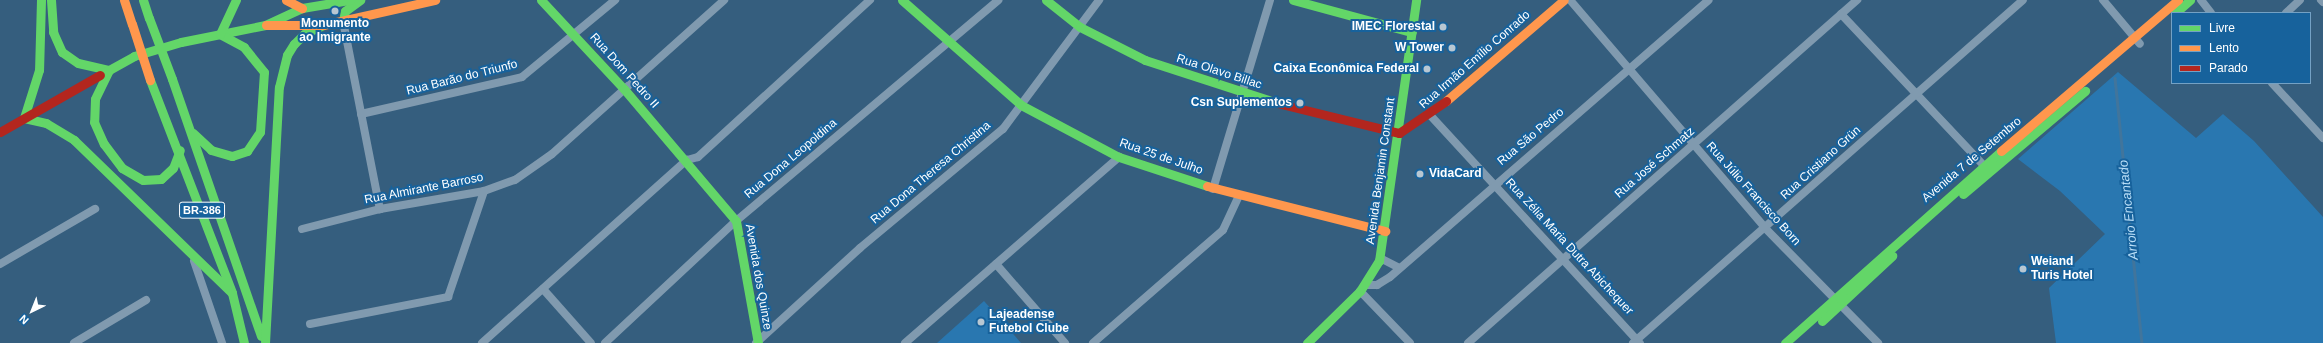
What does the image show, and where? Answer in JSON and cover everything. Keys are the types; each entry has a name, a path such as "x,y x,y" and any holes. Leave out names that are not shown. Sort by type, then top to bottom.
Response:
{"main road":[{"path":"24,118 38,70 41,0"},
{"path":"51,0 53,32 62,52 78,63 109,70"},
{"name":"BR-386","path":"124,0 150,80 180,150 232,293 244,343"},
{"name":"BR-386","path":"143,0 251,299 264,343"},
{"path":"220,34 236,0"},
{"path":"286,0 302,8"},
{"path":"265,25 302,8 350,0"},
{"path":"343,21 345,11 360,0"},
{"path":"407,8 421,0"},
{"path":"0,132 134,56 220,34 265,25 323,25 407,8 435,0"},
{"name":"Rua Dom Pedro II","path":"541,0 624,88 687,160"},
{"name":"Rua 25 de Julho","path":"902,0 1021,105 1119,157 1239,196 1385,231"},
{"name":"Rua Olavo Billac","path":"1046,0 1080,27 1145,60 1240,94 1400,133"},
{"path":"1293,0 1412,32"},
{"name":"Avenida Benjamin Constant","path":"1308,343 1362,288 1380,258 1400,133 1416,0"},
{"name":"Rua Irmão Emílio Conrado","path":"1400,133 1430,115 1564,0"},
{"name":"Avenida 7 de Setembro","path":"1785,343 1838,301 1986,169 2137,41 2178,0"},
{"path":"2176,12 2190,0"},
{"name":"Avenida 7 de Setembro","path":"2137,41 2171,17"},
{"path":"264,343 280,88 287,55 294,44 304,34 323,25"},
{"path":"189,129 211,150 232,156 247,152 260,132 266,84 264,72 244,47 220,34"},
{"path":"109,70 95,98 94,122 104,144 122,168 143,180 161,179 173,168 180,150"},
{"path":"24,118 46,123 74,140 191,251 232,293"},
{"name":"Avenida dos Quinze","path":"687,160 736,221 757,342"},
{"name":"Avenida 7 de Setembro","path":"1797,343 1838,301"}],"street":[{"name":"Rua Barão do Triunfo","path":"361,114 522,77 575,35 615,0"},
{"name":"Rua Almirante Barroso","path":"302,229 380,209 484,191 515,180 552,154 724,0"},
{"path":"482,343 687,160 698,157 870,0"},
{"name":"Rua Dona Leopoldina","path":"605,343 736,221 949,43 998,0"},
{"name":"Rua Dona Theresa Christina","path":"757,342 860,248 1003,129 1099,0"},
{"path":"1214,189 1240,94 1270,0"},
{"name":"Rua Júlio Francisco Born","path":"1570,0 1628,71 1766,229 1878,343"},
{"name":"Rua São Pedro","path":"1362,288 1377,284 1400,268 1494,184 1628,71 1709,0"},
{"name":"Rua José Schmatz","path":"1468,343 1857,0"},
{"name":"Rua Cristiano Grün","path":"1637,342 2023,0"},
{"path":"2103,0 2137,41"},
{"path":"2201,0 2210,12"},
{"path":"2287,12 2300,0"},
{"path":"1841,14 1918,92 1986,169"},
{"path":"343,21 380,209"},
{"path":"2273,84 2323,138"},
{"name":"Rua Zélia Maria Dutra Abichequer","path":"1430,115 1565,258 1637,342"},
{"path":"905,343 1119,157"},
{"path":"310,324 448,297 484,191"},
{"path":"1093,343 1223,230 1239,196"},
{"path":"0,264 95,209"},
{"path":"191,251 222,343"},
{"path":"1380,258 1400,268"},
{"path":"996,264 1065,343"},
{"path":"1362,288 1410,343"},
{"path":"543,289 591,343"},
{"path":"74,343 146,300"}],"shaded area":[{"path":"2118,72 2196,138 2223,114 2254,141 2323,217 2323,343 2056,343 2049,288 2105,234 2060,191 2018,159"},
{"name":"Lajeadense Futebol Clube","path":"984,301 1021,343 937,343"}],"waterway":[{"name":"Arroio Encantado","path":"2115,78 2142,343"}],"traffic: fast":[{"path":"41,0 39,70 24,118 46,123 74,140 232,293"},
{"path":"51,0 53,32 62,52 78,63 109,70 95,99 94,122 104,144 122,168 143,180 161,179 173,168 180,150"},
{"path":"143,0 149,18"},
{"path":"193,133 211,150 232,156 247,151 260,132 264,72 244,47 220,34 236,0"},
{"path":"100,75 134,56 181,42 265,25 302,8 350,0"},
{"path":"343,21 345,11 360,0"},
{"path":"541,0 624,89 736,221 758,343"},
{"path":"902,0 1021,105 1119,157 1207,186"},
{"path":"1046,0 1080,27 1145,60 1277,103"},
{"path":"1293,0 1412,32"},
{"path":"1307,343 1360,291 1379,261 1416,0"},
{"path":"2176,12 2190,0"},
{"path":"149,18 172,79"},
{"path":"265,343 279,87 287,55 294,44 304,34 323,25"},
{"path":"172,79 261,336"},
{"path":"150,80 232,293 244,343"},
{"path":"1963,194 2085,91"},
{"path":"1785,343 2001,151"},
{"path":"1822,321 1892,256"}],"traffic: slow":[{"path":"124,0 132,24"},
{"path":"286,0 302,8"},
{"path":"266,25 323,25 435,0"},
{"path":"1446,101 1564,0"},
{"path":"2001,151 2178,0"},
{"path":"132,24 150,80"},
{"path":"1207,186 1385,231"}],"traffic: jam":[{"path":"0,132 100,75"},
{"path":"1277,103 1399,133 1446,101"}],"place":[{"name":"Monumento ao Imigrante","path":"335,11"},
{"name":"IMEC Florestal","path":"1443,27"},
{"name":"W Tower","path":"1452,48"},
{"name":"Caixa Econômica Federal","path":"1427,69"},
{"name":"Csn Suplementos","path":"1300,103"},
{"name":"VidaCard","path":"1420,174"},
{"name":"Weiand Turis Hotel","path":"2023,269"},
{"name":"Lajeadense Futebol Clube","path":"981,322"}]}
